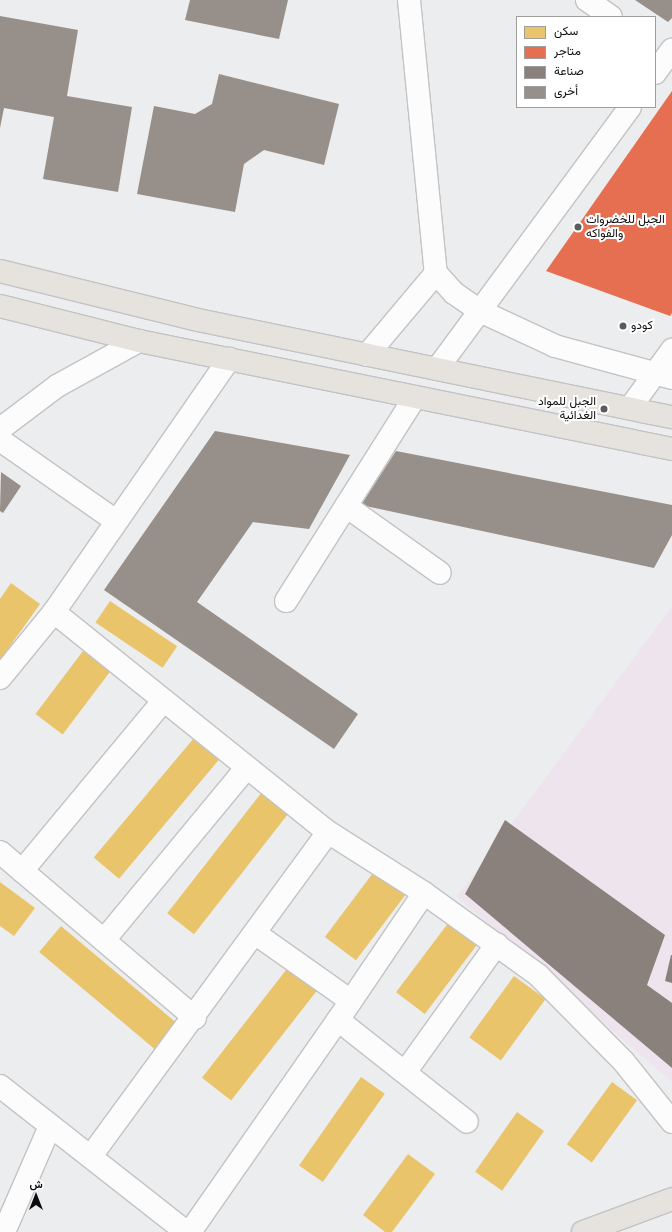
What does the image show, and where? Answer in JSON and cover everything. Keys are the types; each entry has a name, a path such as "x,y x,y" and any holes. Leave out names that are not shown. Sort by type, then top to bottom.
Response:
{"main road":[{"path":"0,271 198,320 672,417"},
{"path":"0,306 139,341 672,449"},
{"path":"582,1232 672,1199"}],"street":[{"path":"409,0 436,274 454,293 480,311 555,346 663,376"},
{"path":"587,0 610,16"},
{"path":"437,369 629,108"},
{"path":"367,355 436,274"},
{"path":"0,429 57,386 139,341"},
{"path":"630,408 663,376 672,350"},
{"path":"0,678 54,612 229,359"},
{"path":"286,601 415,397"},
{"path":"0,440 116,521"},
{"path":"346,506 440,573"},
{"path":"54,612 328,832 424,893 497,944 538,975 624,1062 672,1122"},
{"path":"22,871 164,700"},
{"path":"104,940 247,767"},
{"path":"91,1156 195,1018 328,832"},
{"path":"0,852 195,1018"},
{"path":"190,1232 338,1020 424,893"},
{"path":"256,934 351,1001"},
{"path":"406,1071 497,944"},
{"path":"338,1020 406,1071 467,1122"},
{"path":"0,1086 186,1232"},
{"path":"4,1232 50,1126"}],"shaded area":[{"path":"672,607 672,1082 457,897"}],"building: سكن":[{"path":"11,583 40,604 0,660 0,599"},
{"path":"110,601 177,646 163,668 95,623"},
{"path":"83,651 110,671 63,735 35,714"},
{"path":"194,738 219,759 119,879 94,858"},
{"path":"262,792 289,813 194,934 167,913"},
{"path":"376,869 407,892 356,960 325,937"},
{"path":"0,882 35,908 14,936 0,926"},
{"path":"449,922 478,944 425,1014 396,992"},
{"path":"61,926 178,1024 156,1050 39,952"},
{"path":"290,965 319,988 231,1100 202,1078"},
{"path":"514,976 546,999 501,1060 469,1037"},
{"path":"361,1077 385,1094 323,1182 299,1165"},
{"path":"612,1082 637,1100 592,1163 567,1144"},
{"path":"517,1112 544,1131 502,1191 475,1172"},
{"path":"408,1154 435,1174 392,1232 385,1232 363,1215"}],"building: متاجر":[{"path":"672,91 672,313 670,316 546,271"}],"building: صناعة":[{"path":"505,820 665,935 647,985 672,1003 672,1068 465,894"},
{"path":"672,955 672,983 665,981"}],"building: أخرى":[{"path":"190,0 288,0 279,39 185,20"},
{"path":"635,0 672,0 672,18 668,22"},
{"path":"0,16 78,30 67,96 132,107 118,192 43,179 54,117 4,108 0,128"},
{"path":"219,74 339,104 324,165 264,150 244,164 235,212 137,194 154,106 195,114 212,104"},
{"path":"215,431 350,455 309,529 253,522 197,602 358,714 334,749 104,590"},
{"path":"396,451 672,505 672,535 654,568 361,505"},
{"path":"1,472 21,486 3,513 0,511"}],"place":[{"name":"الجبل للخضروات والفواكه","path":"578,227"},
{"name":"كودو","path":"623,326"},
{"name":"الجبل للمواد الغدائية","path":"604,409"}]}
